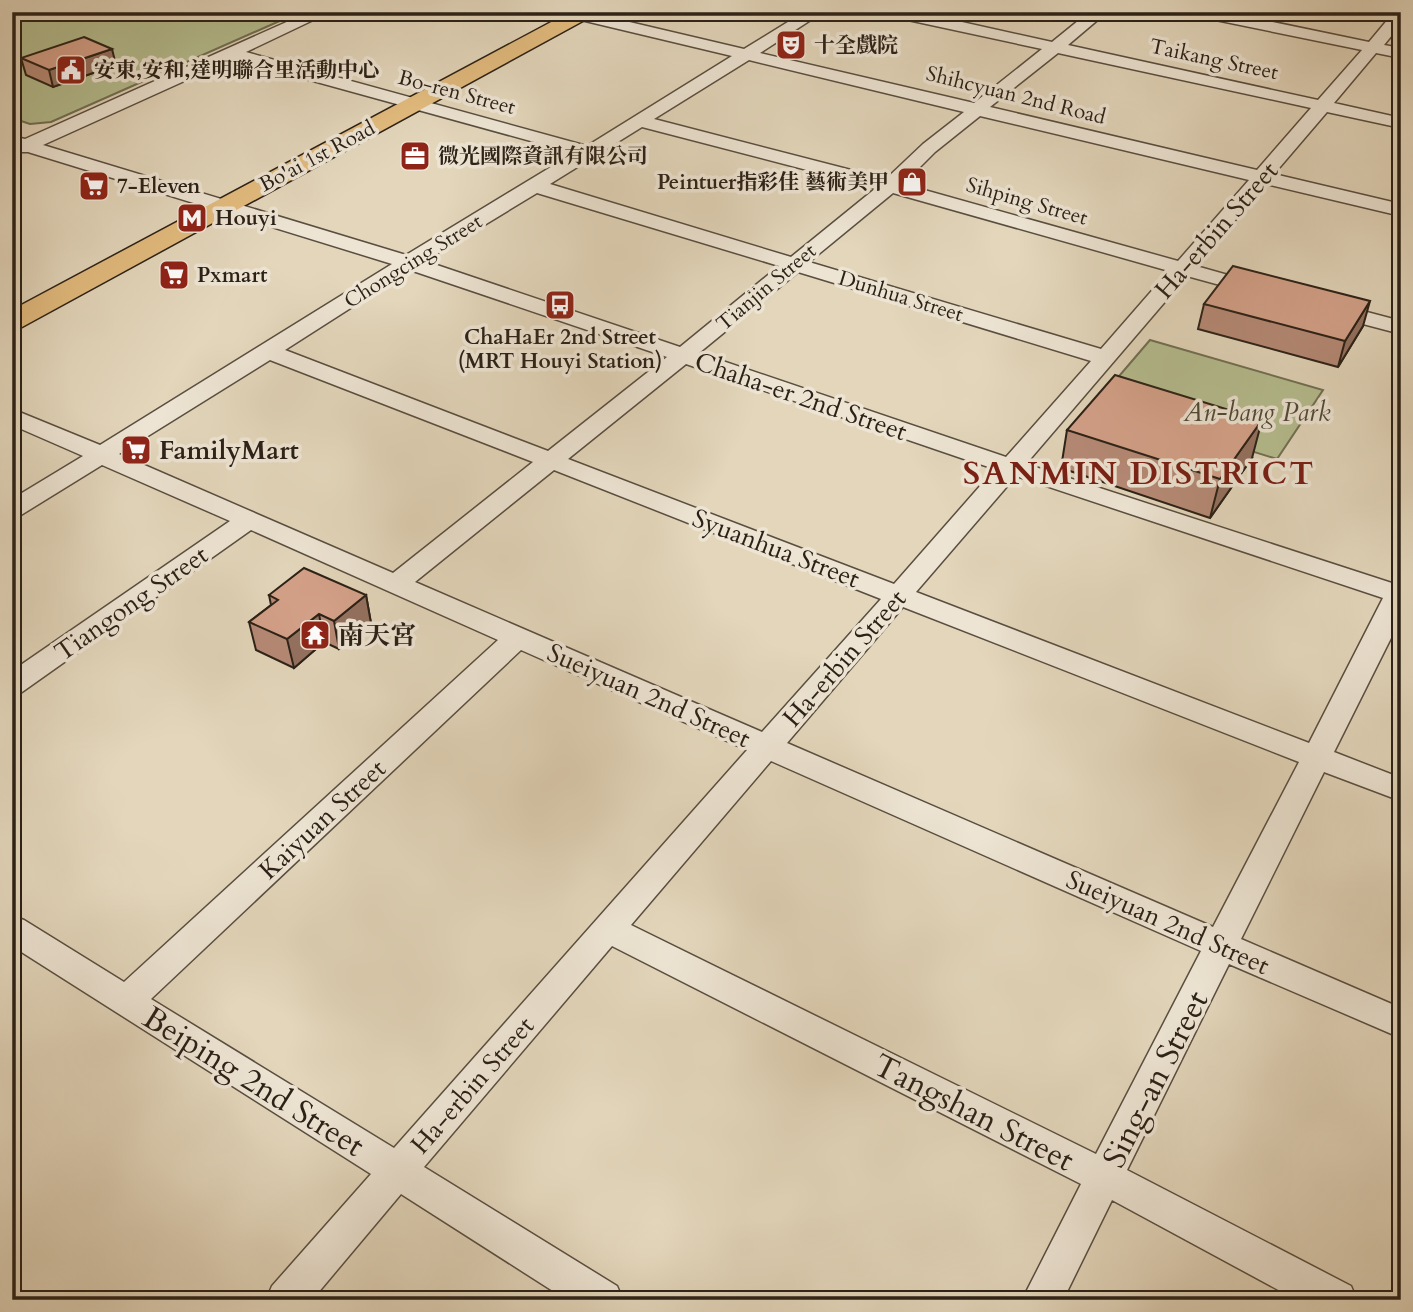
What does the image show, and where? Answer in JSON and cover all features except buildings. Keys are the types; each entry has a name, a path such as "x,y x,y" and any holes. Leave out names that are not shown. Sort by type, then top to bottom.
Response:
{"main road":[{"name":"Bo'ai 1st Road","path":"12,295 388,96 554,12"},
{"name":"Bo'ai 1st Road","path":"12,321 576,13"}],"street":[{"path":"17,146 322,12"},
{"name":"Chongcing Street","path":"12,510 815,12"},
{"name":"Taikang Street","path":"894,12 1401,123"},
{"name":"Tianjin Street","path":"397,583 682,356 890,186 929,148 1099,12"},
{"path":"1201,12 1401,53"},
{"name":"Shihcyuan 2nd Road","path":"576,13 1401,210"},
{"name":"Ha-erbin Street","path":"286,1300 1013,467 1401,14"},
{"name":"Bo-ren Street","path":"231,53 590,152"},
{"name":"Sihping Street","path":"639,121 890,186 1285,296"},
{"name":"Chaha-er 2nd Street","path":"17,146 227,204 408,262 1400,595"},
{"name":"Dunhua Street","path":"535,186 1106,358"},
{"path":"1310,303 1401,328"},
{"name":"Syuanhua Street","path":"268,351 1401,790"},
{"name":"Sueiyuan 2nd Street","path":"12,416 1401,1024"},
{"name":"Tiangong Street","path":"12,685 249,520"},
{"name":"Sing-an Street","path":"1042,1300 1400,595"},
{"name":"Kaiyuan Street","path":"126,1001 517,638"},
{"name":"Beiping 2nd Street","path":"12,929 603,1300"},
{"name":"Tangshan Street","path":"608,929 1105,1177 1337,1300"}],"green space":[{"path":"12,12 300,12 51,122 30,124 12,118"},
{"name":"An-bang Park","path":"1150,340 1323,390 1277,459 1096,403"}],"place":[{"name":"十全戲院","path":"791,45"},
{"name":"安東,安和,達明聯合里活動中心","path":"71,70"},
{"name":"微光國際資訊有限公司","path":"415,156"},
{"name":"Peintuer指彩佳 藝術美甲","path":"912,182"},
{"name":"7-Eleven","path":"94,186"},
{"name":"Houyi","path":"192,218"},
{"name":"Pxmart","path":"174,275"},
{"name":"ChaHaEr 2nd Street (MRT Houyi Station)","path":"560,305"},
{"name":"FamilyMart","path":"136,450"},
{"name":"南天宮","path":"315,635"}],"district":[{"name":"SANMIN DISTRICT","path":"1139,472"}]}
